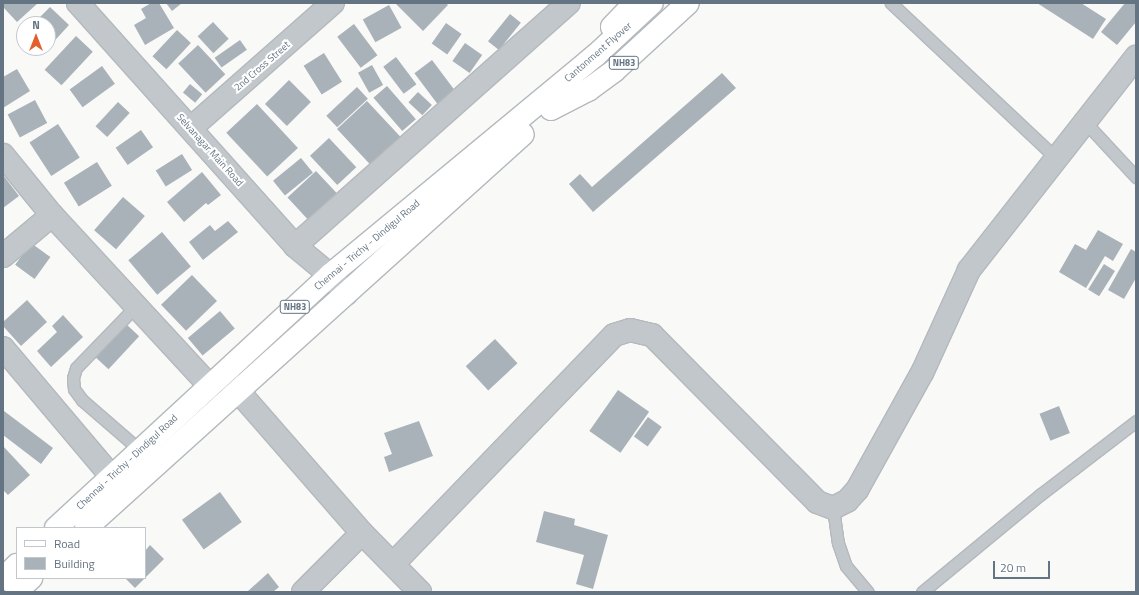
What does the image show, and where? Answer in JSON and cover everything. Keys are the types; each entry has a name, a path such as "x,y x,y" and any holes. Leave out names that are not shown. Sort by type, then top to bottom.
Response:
{"main road":[{"path":"547,104 636,3"},
{"name":"Cantonment Flyover","path":"601,59 652,3"},
{"name":"Cantonment Flyover","path":"547,104 667,3"},
{"name":"NH83","path":"547,104 588,90 614,71 688,3"},
{"name":"Chennai - Trichy - Dindigul Road","path":"57,527 330,275 547,104"},
{"name":"Chennai - Trichy - Dindigul Road","path":"87,527 346,294 547,104"},
{"path":"3,579 16,566"},
{"path":"16,592 30,579"}],"street":[{"name":"Selvanagar Main Road","path":"78,3 295,246 330,275 346,294"},
{"name":"2nd Cross Street","path":"191,128 333,3"},
{"path":"295,246 569,3"},
{"path":"392,564 614,335 630,330 652,335 817,502 833,508 847,501 857,490 923,371 969,270 1136,57"},
{"path":"3,156 52,215 136,306 216,379 238,390 362,533 420,592"},
{"path":"3,256 52,215"},
{"path":"3,348 111,476"},
{"path":"303,592 362,533"}],"lane":[{"path":"891,3 1056,158"},
{"path":"1085,122 1136,177"},
{"path":"136,306 76,368 73,378 74,389 82,400 140,450"},
{"path":"922,592 1041,494 1136,421"},
{"path":"833,508 838,544 846,566 868,592"}],"building":[{"path":"3,3 38,3 24,16 16,16 16,21 3,7"},
{"path":"151,3 159,3 174,28 145,45 134,25 146,18 141,9"},
{"path":"166,3 182,3 172,11"},
{"path":"395,3 446,3 448,5 423,31"},
{"path":"1037,3 1081,3 1106,19 1093,39"},
{"path":"1125,3 1136,3 1136,22 1117,45 1101,32"},
{"path":"389,5 402,28 375,42 363,20"},
{"path":"50,7 69,25 56,39 56,16 41,16"},
{"path":"510,14 521,23 499,50 488,41"},
{"path":"213,22 229,39 213,53 198,36"},
{"path":"446,23 462,34 447,54 432,43"},
{"path":"354,24 377,55 361,68 337,37"},
{"path":"177,30 191,43 166,69 152,56"},
{"path":"76,36 93,52 61,85 45,70"},
{"path":"240,40 247,50 221,68 215,58"},
{"path":"465,43 482,55 470,73 452,61"},
{"path":"198,45 225,74 206,93 178,63"},
{"path":"324,53 342,82 322,95 304,66"},
{"path":"396,57 416,84 404,94 383,67"},
{"path":"432,60 455,91 438,104 414,73"},
{"path":"372,65 383,85 369,93 358,73"},
{"path":"102,66 115,84 83,107 70,90"},
{"path":"17,69 30,91 3,108 3,77"},
{"path":"722,73 736,88 593,212 569,184 580,174 592,187"},
{"path":"289,80 311,102 287,126 265,104"},
{"path":"190,84 202,94 195,103 183,92"},
{"path":"387,86 416,119 402,131 373,98"},
{"path":"357,87 368,99 337,127 326,116"},
{"path":"418,92 432,105 422,115 408,102"},
{"path":"35,100 47,123 20,138 8,115"},
{"path":"367,101 401,138 371,166 337,129"},
{"path":"118,102 130,113 107,137 95,126"},
{"path":"257,104 298,148 267,177 226,133"},
{"path":"58,124 80,158 51,176 29,143"},
{"path":"141,130 153,147 128,165 116,148"},
{"path":"329,138 356,167 337,185 310,156"},
{"path":"182,154 192,170 166,187 156,170"},
{"path":"301,158 313,173 285,195 273,181"},
{"path":"97,162 112,186 79,206 64,183"},
{"path":"316,171 339,196 311,222 287,198"},
{"path":"202,172 221,195 208,205 206,203 184,222 167,202"},
{"path":"3,175 19,196 3,208"},
{"path":"123,197 145,216 116,249 94,230"},
{"path":"228,221 238,232 203,260 189,242 210,225 215,231"},
{"path":"1098,230 1123,244 1113,261 1105,256 1086,288 1059,272 1075,244 1086,250"},
{"path":"162,232 191,266 157,295 128,260"},
{"path":"31,243 50,257 35,279 15,265"},
{"path":"1131,249 1136,252 1136,278 1124,299 1108,290"},
{"path":"1104,264 1115,271 1099,296 1088,289"},
{"path":"192,275 217,301 186,331 161,305"},
{"path":"27,300 47,322 21,346 3,326 3,322"},
{"path":"220,311 235,329 203,356 188,338"},
{"path":"63,315 83,337 51,367 37,351 57,332 52,326"},
{"path":"126,324 139,336 108,369 95,357"},
{"path":"495,339 518,363 488,390 466,366"},
{"path":"618,390 649,412 620,453 589,431"},
{"path":"1059,406 1070,433 1050,441 1040,414"},
{"path":"4,411 53,448 41,464 3,435"},
{"path":"648,417 662,427 648,446 634,436"},
{"path":"419,421 433,456 389,472 384,457 392,454 384,433"},
{"path":"3,446 30,475 8,495 3,490"},
{"path":"220,492 242,522 204,550 182,520"},
{"path":"544,511 575,519 574,525 608,535 593,589 576,584 584,555 536,542"},
{"path":"150,545 164,559 146,577 146,550"},
{"path":"268,573 279,587 273,592 247,592"},
{"path":"126,579 144,579 135,588"}]}
